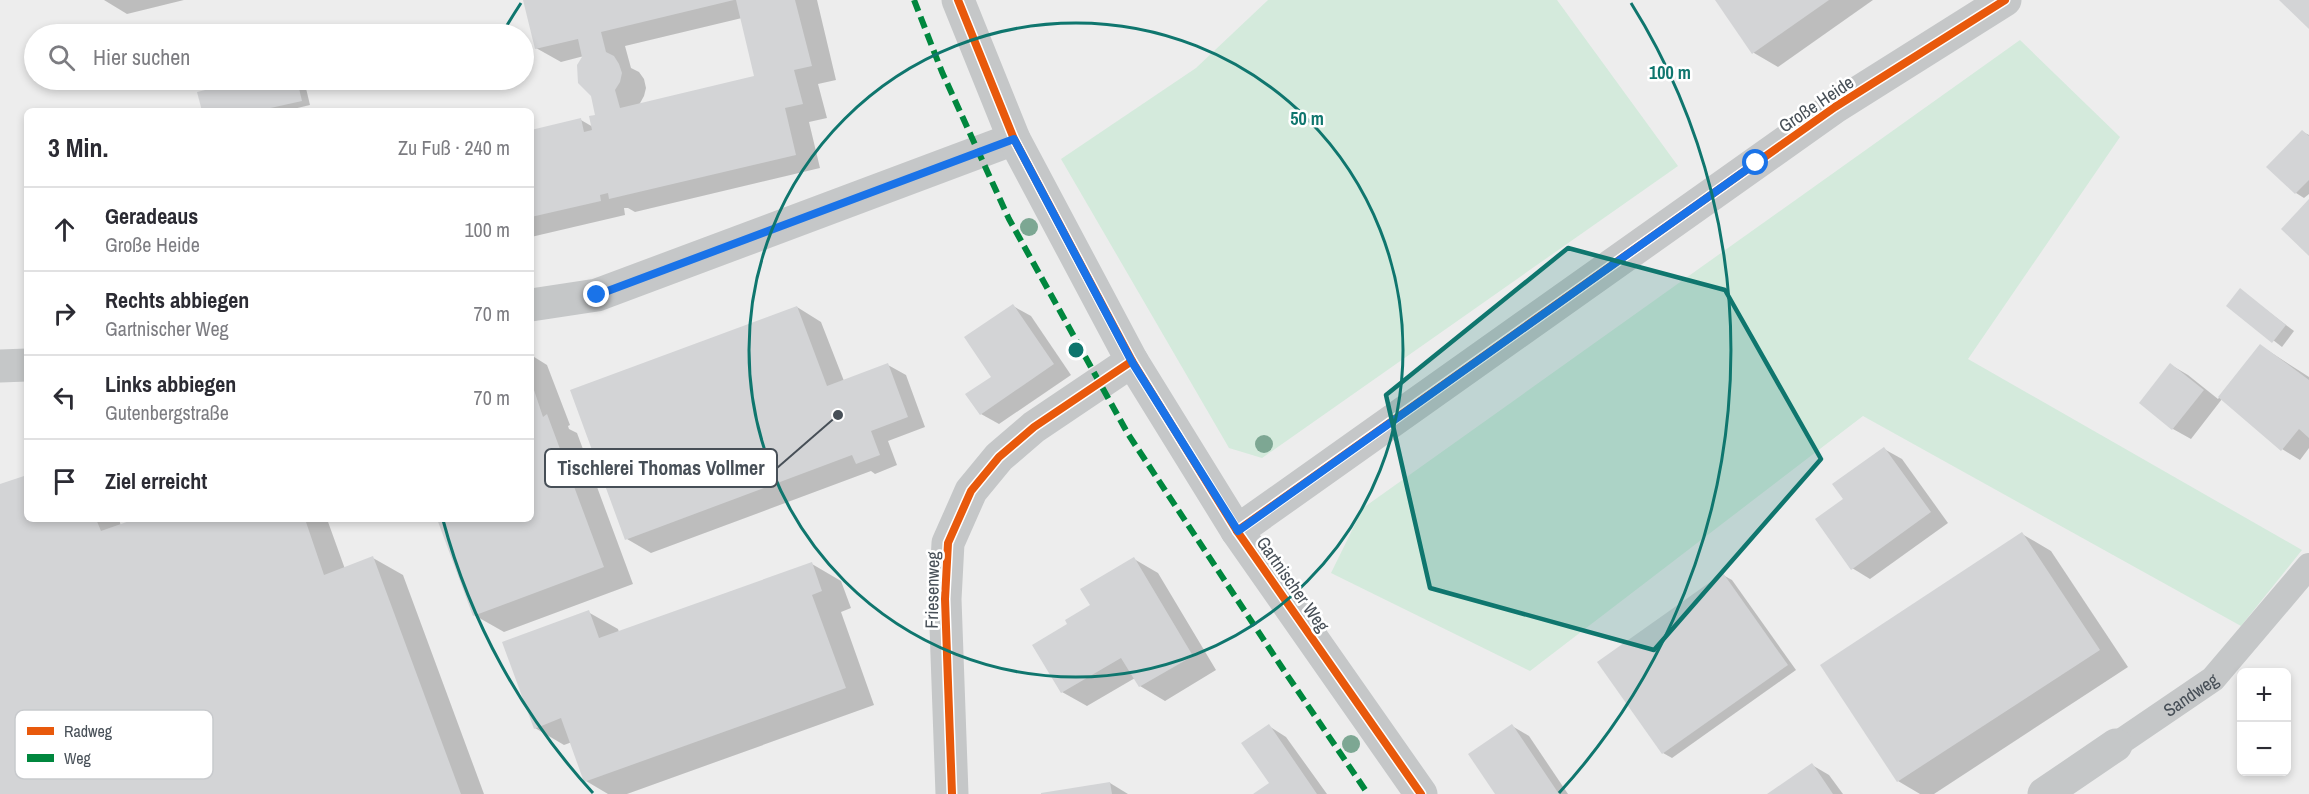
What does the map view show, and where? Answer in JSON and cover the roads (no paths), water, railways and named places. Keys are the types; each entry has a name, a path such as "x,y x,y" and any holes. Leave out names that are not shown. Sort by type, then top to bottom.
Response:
{"street":[{"name":"Gartnischer Weg","path":"958,0 1014,139 1132,362 1238,531 1421,794"},
{"name":"Große Heide","path":"1238,531 1835,107 2005,0"},
{"path":"534,304 597,295 1014,139"},
{"name":"Friesenweg","path":"952,794 945,599 948,543 971,491 999,457 1034,427 1132,362"},
{"path":"0,366 24,365"},
{"name":"Sandweg","path":"2044,794 2116,745"}],"lane":[{"name":"Sandweg","path":"2116,745 2213,679 2309,566"}],"place":[{"name":"Tischlerei Thomas Vollmer","path":"838,415"}]}
